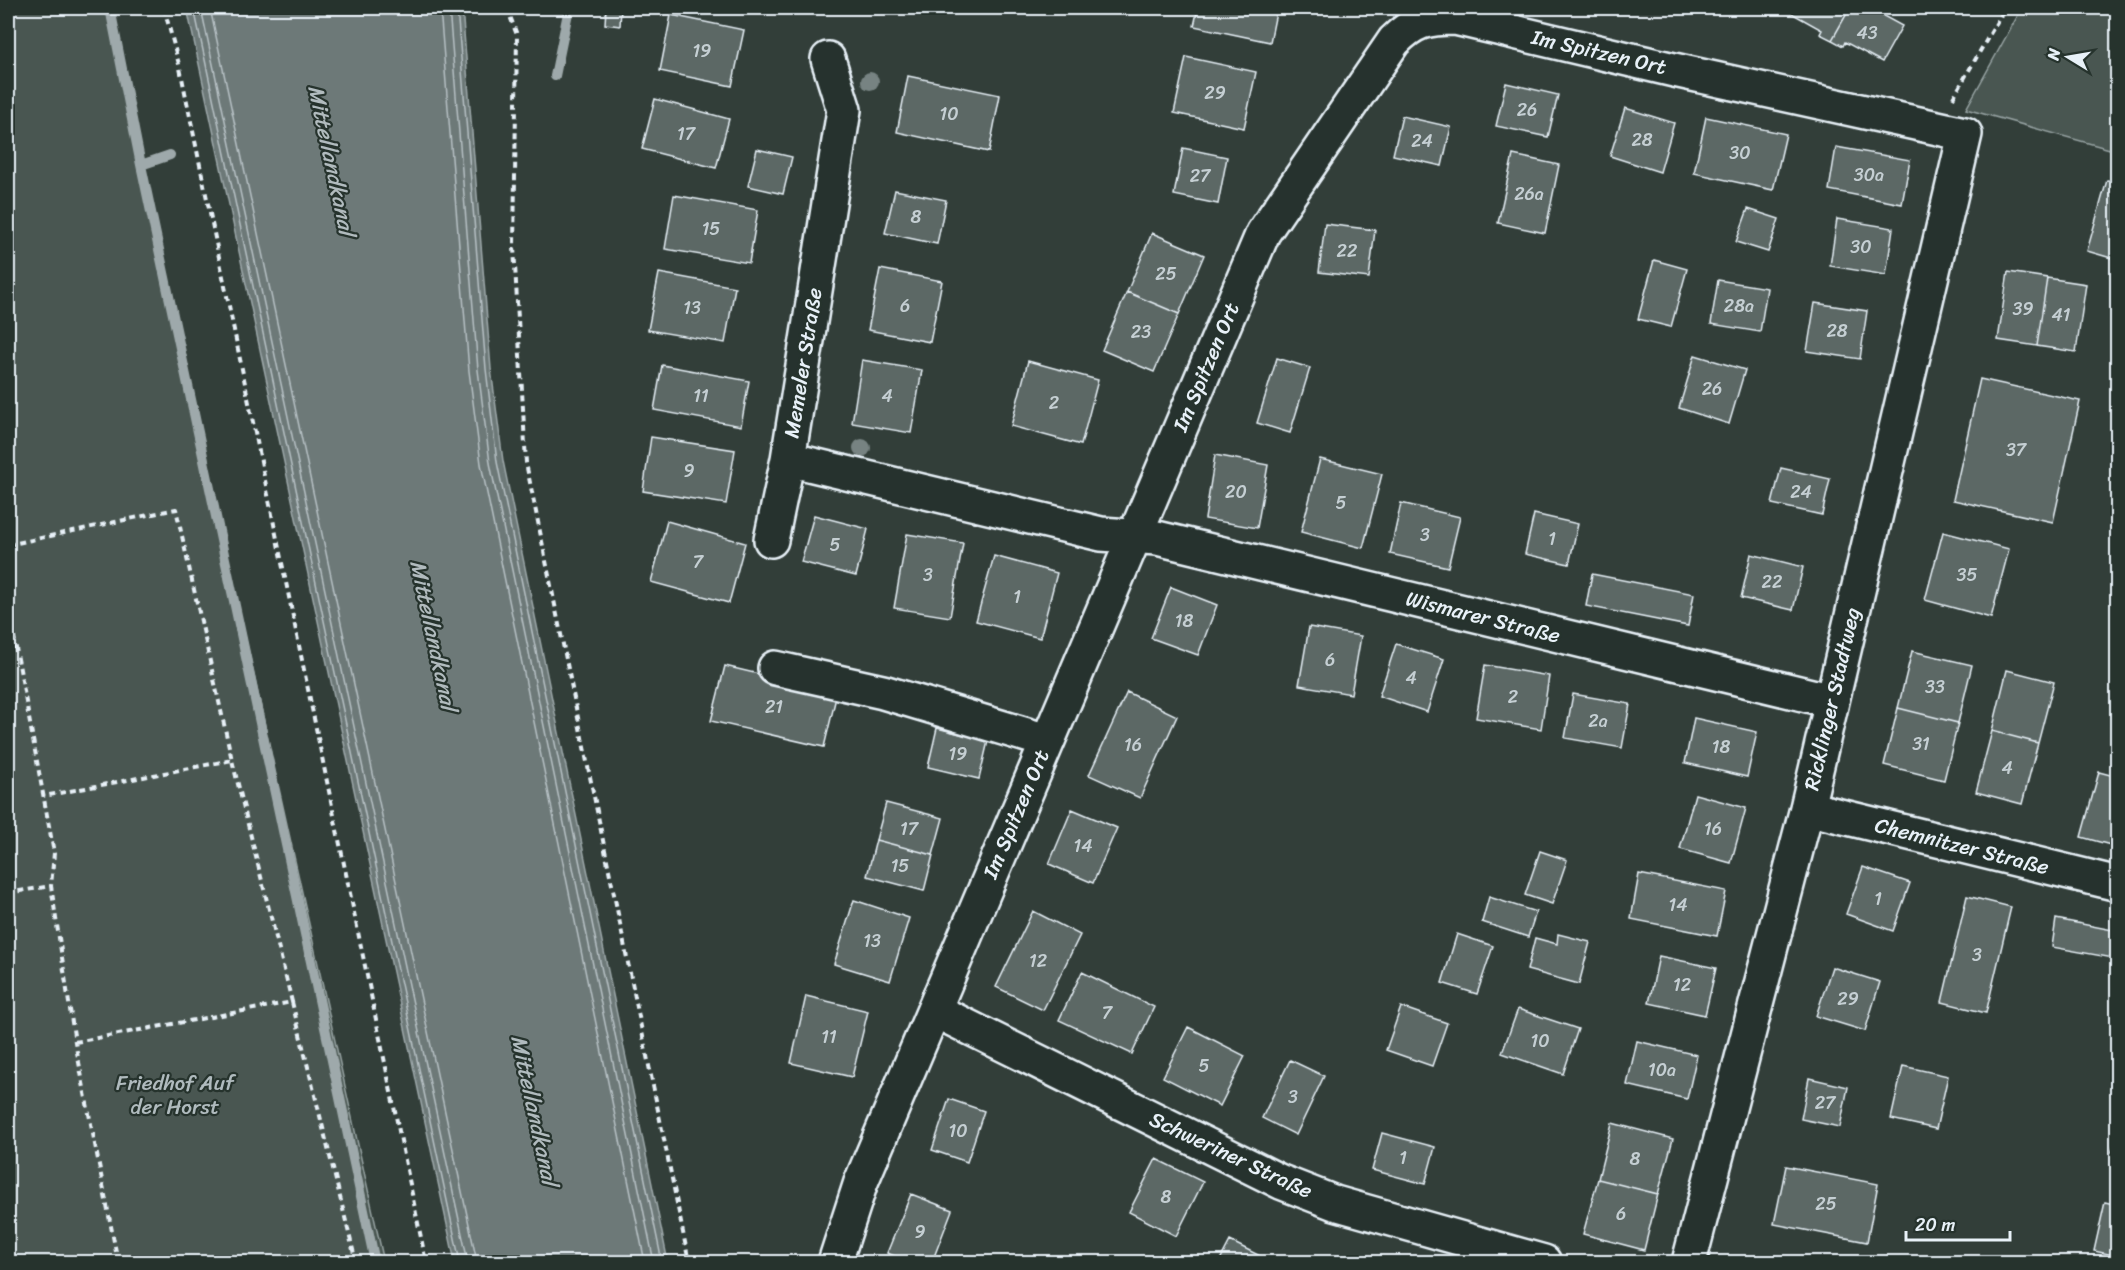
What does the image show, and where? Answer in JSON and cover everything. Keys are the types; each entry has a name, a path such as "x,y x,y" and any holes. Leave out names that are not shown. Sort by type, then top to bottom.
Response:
{"street":[{"name":"Im Spitzen Ort","path":"835,1263 861,1182 1263,233 1394,41 1409,26 1433,18 1455,18 1674,70 1952,130"},
{"name":"Memeler Straße","path":"828,59 844,110 788,459 1101,534 1134,536"},
{"name":"Ricklinger Stadtweg","path":"1689,1263 1807,808 1832,701 1952,130"},
{"path":"771,540 788,459"},
{"name":"Wismarer Straße","path":"1134,536 1169,540 1832,701"},
{"path":"775,668 883,692 1047,741"},
{"name":"Chemnitzer Straße","path":"1807,808 2118,884"},
{"name":"Schweriner Straße","path":"934,1010 1281,1182 1335,1203 1544,1263"}],"path":[{"path":"164,8 180,68 426,1263"},
{"path":"507,8 518,35 514,247 526,463 689,1263"},
{"path":"1952,130 2005,8"},
{"path":"8,545 176,509 232,759 356,1263"},
{"path":"8,605 54,854 51,885 75,1042 118,1263"},
{"path":"44,796 232,759"},
{"path":"8,892 51,885"},
{"path":"75,1042 292,1002"}],"green space":[{"name":"Friedhof Auf der Horst","path":"8,8 106,8 384,1262 8,1262"},
{"path":"2022,8 2117,8 2117,151 1966,109"}],"water":[{"name":"Mittellandkanal","path":"187,8 462,8 491,369 503,461 668,1262 455,1262"}],"building":[{"path":"606,8 621,8 620,26 605,24"},
{"path":"1198,8 1277,8 1270,42 1194,26"},
{"path":"1788,8 1850,8 1832,40 1820,34 1822,30 1786,10"},
{"path":"1850,8 1869,8 1902,26 1882,62 1845,42 1843,46 1832,40"},
{"path":"671,15 744,30 732,86 660,71"},
{"path":"1186,57 1256,72 1244,128 1174,113"},
{"path":"908,76 1000,95 989,152 897,132"},
{"path":"1506,83 1558,95 1548,137 1496,126"},
{"path":"655,99 729,119 716,168 642,149"},
{"path":"1625,108 1674,123 1660,172 1610,156"},
{"path":"1402,116 1451,127 1442,166 1393,155"},
{"path":"1706,117 1786,134 1773,190 1694,173"},
{"path":"1836,147 1910,160 1902,204 1829,190"},
{"path":"1183,148 1227,157 1218,204 1174,195"},
{"path":"757,149 792,157 783,194 748,186"},
{"path":"1513,155 1559,165 1545,233 1498,223"},
{"path":"2107,180 2118,182 2118,260 2087,251"},
{"path":"895,190 946,200 937,244 885,233"},
{"path":"674,195 758,210 749,263 665,249"},
{"path":"1748,209 1779,219 1768,252 1736,242"},
{"path":"1837,219 1893,228 1886,275 1830,266"},
{"path":"1325,224 1375,230 1369,278 1319,272"},
{"path":"1152,233 1204,255 1179,314 1127,292"},
{"path":"1654,260 1687,269 1671,327 1638,319"},
{"path":"880,269 942,281 930,342 868,330"},
{"path":"2008,272 2047,278 2037,346 1998,340"},
{"path":"659,273 735,287 725,343 648,330"},
{"path":"2047,278 2086,284 2076,352 2037,346"},
{"path":"1718,280 1767,288 1760,332 1711,324"},
{"path":"1127,292 1179,314 1154,372 1102,350"},
{"path":"1815,303 1867,311 1860,359 1807,351"},
{"path":"1695,355 1745,370 1729,424 1679,408"},
{"path":"1277,358 1310,368 1290,433 1257,423"},
{"path":"862,360 922,370 911,433 852,423"},
{"path":"1028,361 1098,380 1081,445 1011,426"},
{"path":"662,365 749,381 741,426 654,410"},
{"path":"1980,379 2080,401 2053,522 1953,500"},
{"path":"651,437 735,450 726,504 643,491"},
{"path":"1215,455 1268,465 1257,528 1205,519"},
{"path":"1320,459 1382,474 1363,548 1301,532"},
{"path":"1781,468 1830,479 1822,515 1772,504"},
{"path":"1401,503 1460,517 1448,567 1390,554"},
{"path":"1534,514 1578,524 1569,564 1525,554"},
{"path":"814,515 868,529 856,576 801,562"},
{"path":"667,521 745,543 729,603 651,582"},
{"path":"1943,532 2009,549 1991,618 1925,600"},
{"path":"907,534 963,543 950,617 894,608"},
{"path":"1751,554 1803,567 1793,610 1741,598"},
{"path":"994,556 1057,573 1040,638 976,621"},
{"path":"1592,574 1694,594 1688,626 1586,606"},
{"path":"1171,587 1217,605 1198,655 1151,638"},
{"path":"1309,627 1361,636 1351,694 1299,685"},
{"path":"1396,644 1444,659 1427,712 1379,696"},
{"path":"1912,651 1972,665 1958,723 1898,708"},
{"path":"1485,665 1549,676 1541,729 1476,718"},
{"path":"725,666 837,693 824,747 711,721"},
{"path":"2007,670 2054,682 2038,743 1992,731"},
{"path":"1127,692 1177,716 1140,798 1089,775"},
{"path":"1573,694 1630,704 1622,748 1565,738"},
{"path":"1898,708 1958,723 1944,780 1884,765"},
{"path":"1694,718 1757,732 1747,777 1685,763"},
{"path":"937,728 988,741 979,779 928,767"},
{"path":"1992,731 2038,743 2022,804 1976,792"},
{"path":"2099,772 2118,777 2118,847 2081,837"},
{"path":"1695,794 1746,808 1731,863 1680,849"},
{"path":"886,803 943,818 933,855 876,840"},
{"path":"1072,809 1117,828 1093,883 1049,864"},
{"path":"876,840 933,855 924,891 867,876"},
{"path":"1540,851 1567,860 1552,904 1525,895"},
{"path":"1863,867 1910,883 1893,931 1846,914"},
{"path":"1639,874 1726,891 1717,936 1631,919"},
{"path":"1967,896 2011,907 1986,1013 1942,1002"},
{"path":"1489,897 1536,912 1528,937 1482,922"},
{"path":"854,900 909,918 890,981 834,964"},
{"path":"1033,911 1080,935 1043,1010 996,987"},
{"path":"2056,919 2118,931 2113,958 2052,947"},
{"path":"1457,934 1493,946 1477,994 1442,983"},
{"path":"1558,934 1590,942 1579,984 1527,970 1535,938 1557,944"},
{"path":"1659,956 1716,968 1705,1015 1649,1003"},
{"path":"1832,967 1880,982 1865,1031 1816,1016"},
{"path":"1082,972 1154,1007 1132,1054 1059,1020"},
{"path":"806,996 868,1011 852,1077 791,1063"},
{"path":"1401,1007 1447,1023 1432,1066 1386,1050"},
{"path":"1518,1009 1578,1029 1563,1074 1502,1053"},
{"path":"1188,1027 1245,1056 1220,1106 1163,1077"},
{"path":"1637,1041 1697,1055 1687,1099 1627,1085"},
{"path":"1290,1060 1324,1076 1296,1135 1262,1118"},
{"path":"1903,1066 1948,1076 1936,1129 1891,1119"},
{"path":"1809,1078 1848,1087 1840,1127 1801,1119"},
{"path":"949,1099 984,1111 967,1162 932,1150"},
{"path":"1612,1123 1673,1139 1658,1194 1598,1179"},
{"path":"2118,1125 2118,1153 2112,1152"},
{"path":"1382,1133 1435,1147 1425,1184 1372,1170"},
{"path":"1156,1159 1203,1182 1176,1236 1129,1212"},
{"path":"1786,1166 1878,1184 1867,1242 1774,1224"},
{"path":"1598,1179 1658,1194 1644,1250 1583,1234"},
{"path":"911,1194 952,1210 932,1262 910,1262 887,1253"},
{"path":"2105,1202 2118,1205 2118,1256 2094,1251"},
{"path":"1230,1241 1272,1262 1219,1262"},
{"path":"1334,1257 1355,1262 1333,1262"}],"waterway":[{"path":"110,8 141,165"},
{"path":"555,76 569,8"},
{"path":"170,155 141,165 375,1262"}]}
